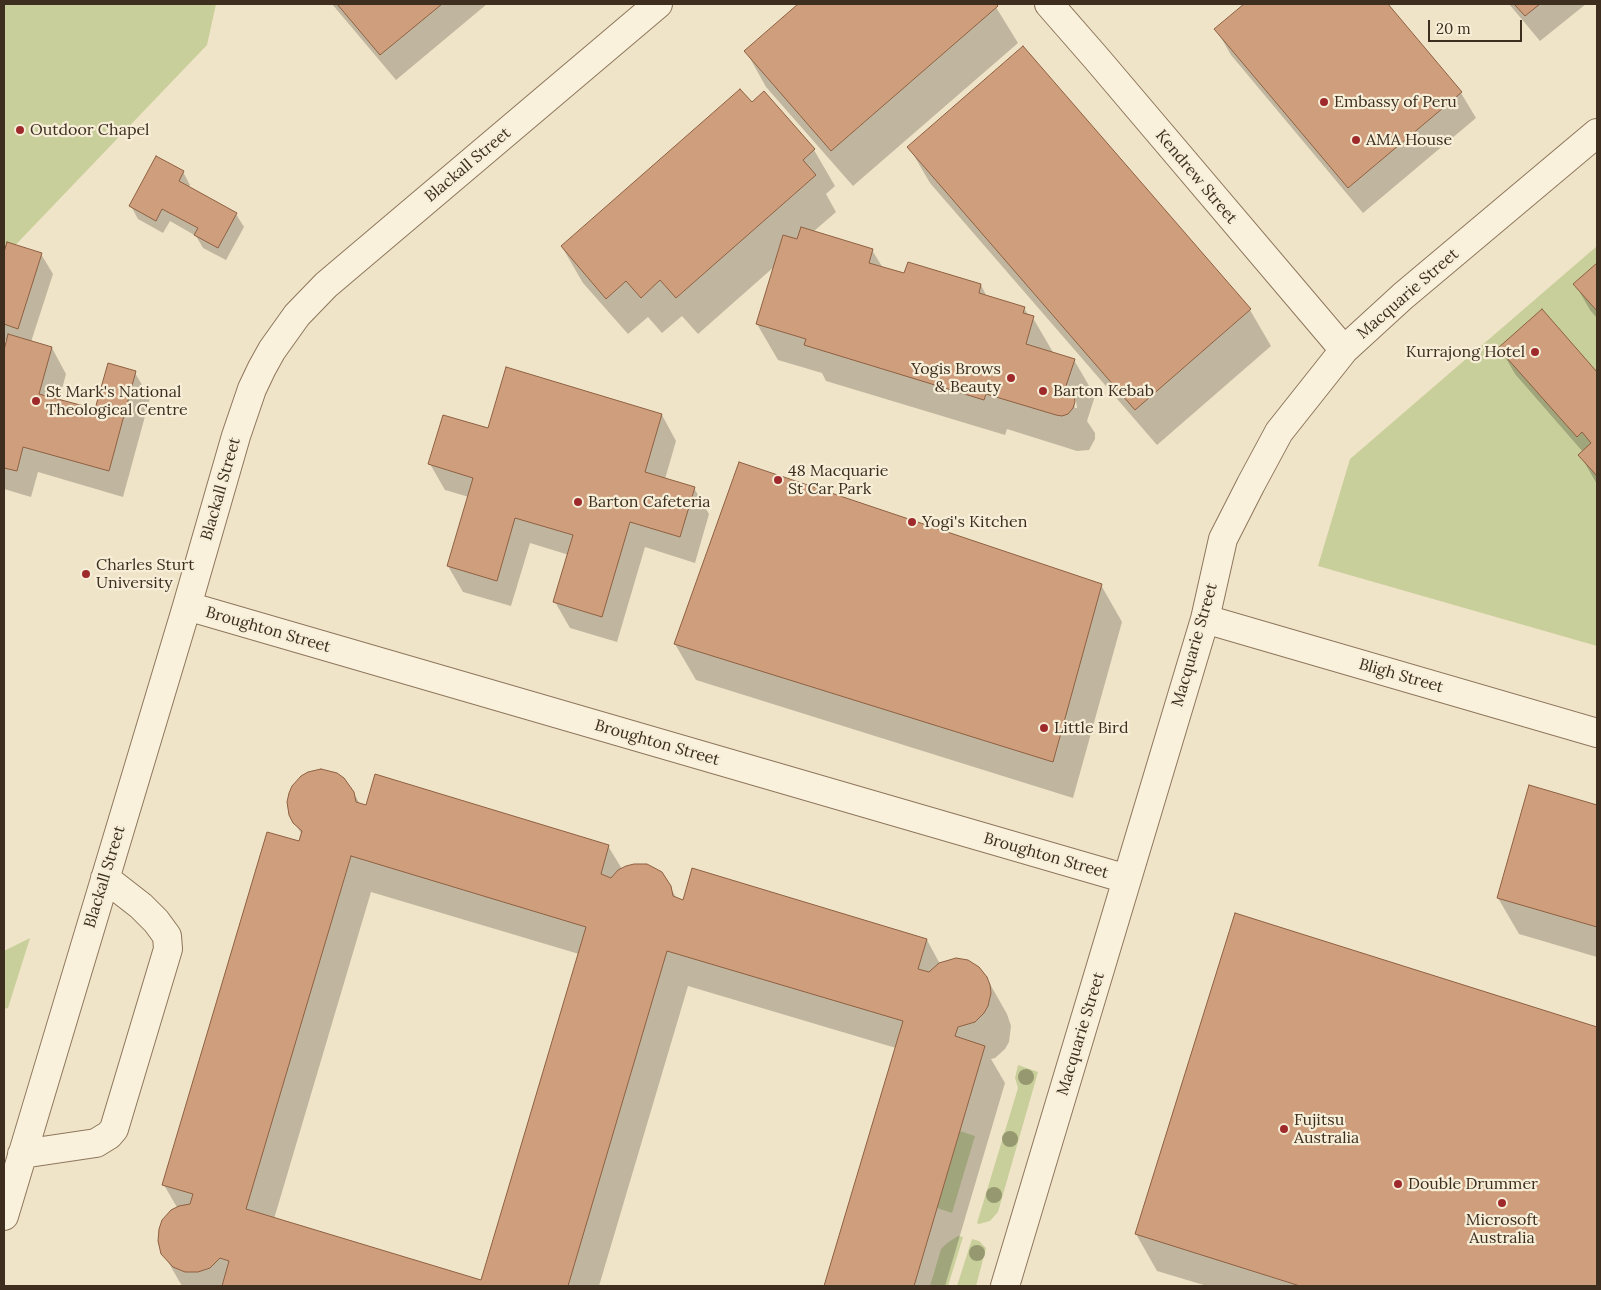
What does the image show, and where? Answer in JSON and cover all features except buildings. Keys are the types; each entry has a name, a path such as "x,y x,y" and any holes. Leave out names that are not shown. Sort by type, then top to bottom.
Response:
{"street":[{"name":"Blackall Street","path":"4,1216 245,410 265,362 297,315 311,299 658,4"},
{"name":"Kendrew Street","path":"1049,4 1344,350"},
{"name":"Macquarie Street","path":"1005,1286 1204,618 1223,539 1250,484 1279,432 1344,350 1403,296 1597,133"},
{"name":"Broughton Street","path":"187,606 1127,879"},
{"name":"Bligh Street","path":"1204,618 1597,733"},
{"path":"22,1154 87,1145 103,1139 114,1128 122,1104 168,949 168,943 162,929 150,914 105,878"}],"green space":[{"path":"4,4 216,4 207,45 4,257"},
{"name":"Kurrajong Hotel","path":"1597,246 1597,646 1318,566 1350,459"},
{"path":"30,938 8,1008 4,1009 4,951"},
{"path":"1018,1065 1038,1072 998,1212 990,1221 979,1224 977,1223 1018,1088 1015,1078"},
{"path":"960,1131 975,1136 952,1213 937,1208"},
{"path":"958,1236 963,1237 948,1286 930,1286 941,1249"},
{"path":"972,1239 979,1241 986,1248 976,1286 957,1286"}],"place":[{"name":"Embassy of Peru","path":"1324,102"},
{"name":"Outdoor Chapel","path":"20,130"},
{"name":"AMA House","path":"1356,140"},
{"name":"Kurrajong Hotel","path":"1535,352"},
{"name":"Yogis Brows & Beauty","path":"1011,378"},
{"name":"Barton Kebab","path":"1043,391"},
{"name":"St Mark's National Theological Centre","path":"36,401"},
{"name":"48 Macquarie St Car Park","path":"778,480"},
{"name":"Barton Cafeteria","path":"578,502"},
{"name":"Yogi's Kitchen","path":"912,522"},
{"name":"Charles Sturt University","path":"86,574"},
{"name":"Little Bird","path":"1044,728"},
{"name":"Fujitsu Australia","path":"1284,1129"},
{"name":"Double Drummer","path":"1398,1184"},
{"name":"Microsoft Australia","path":"1502,1203"}]}
